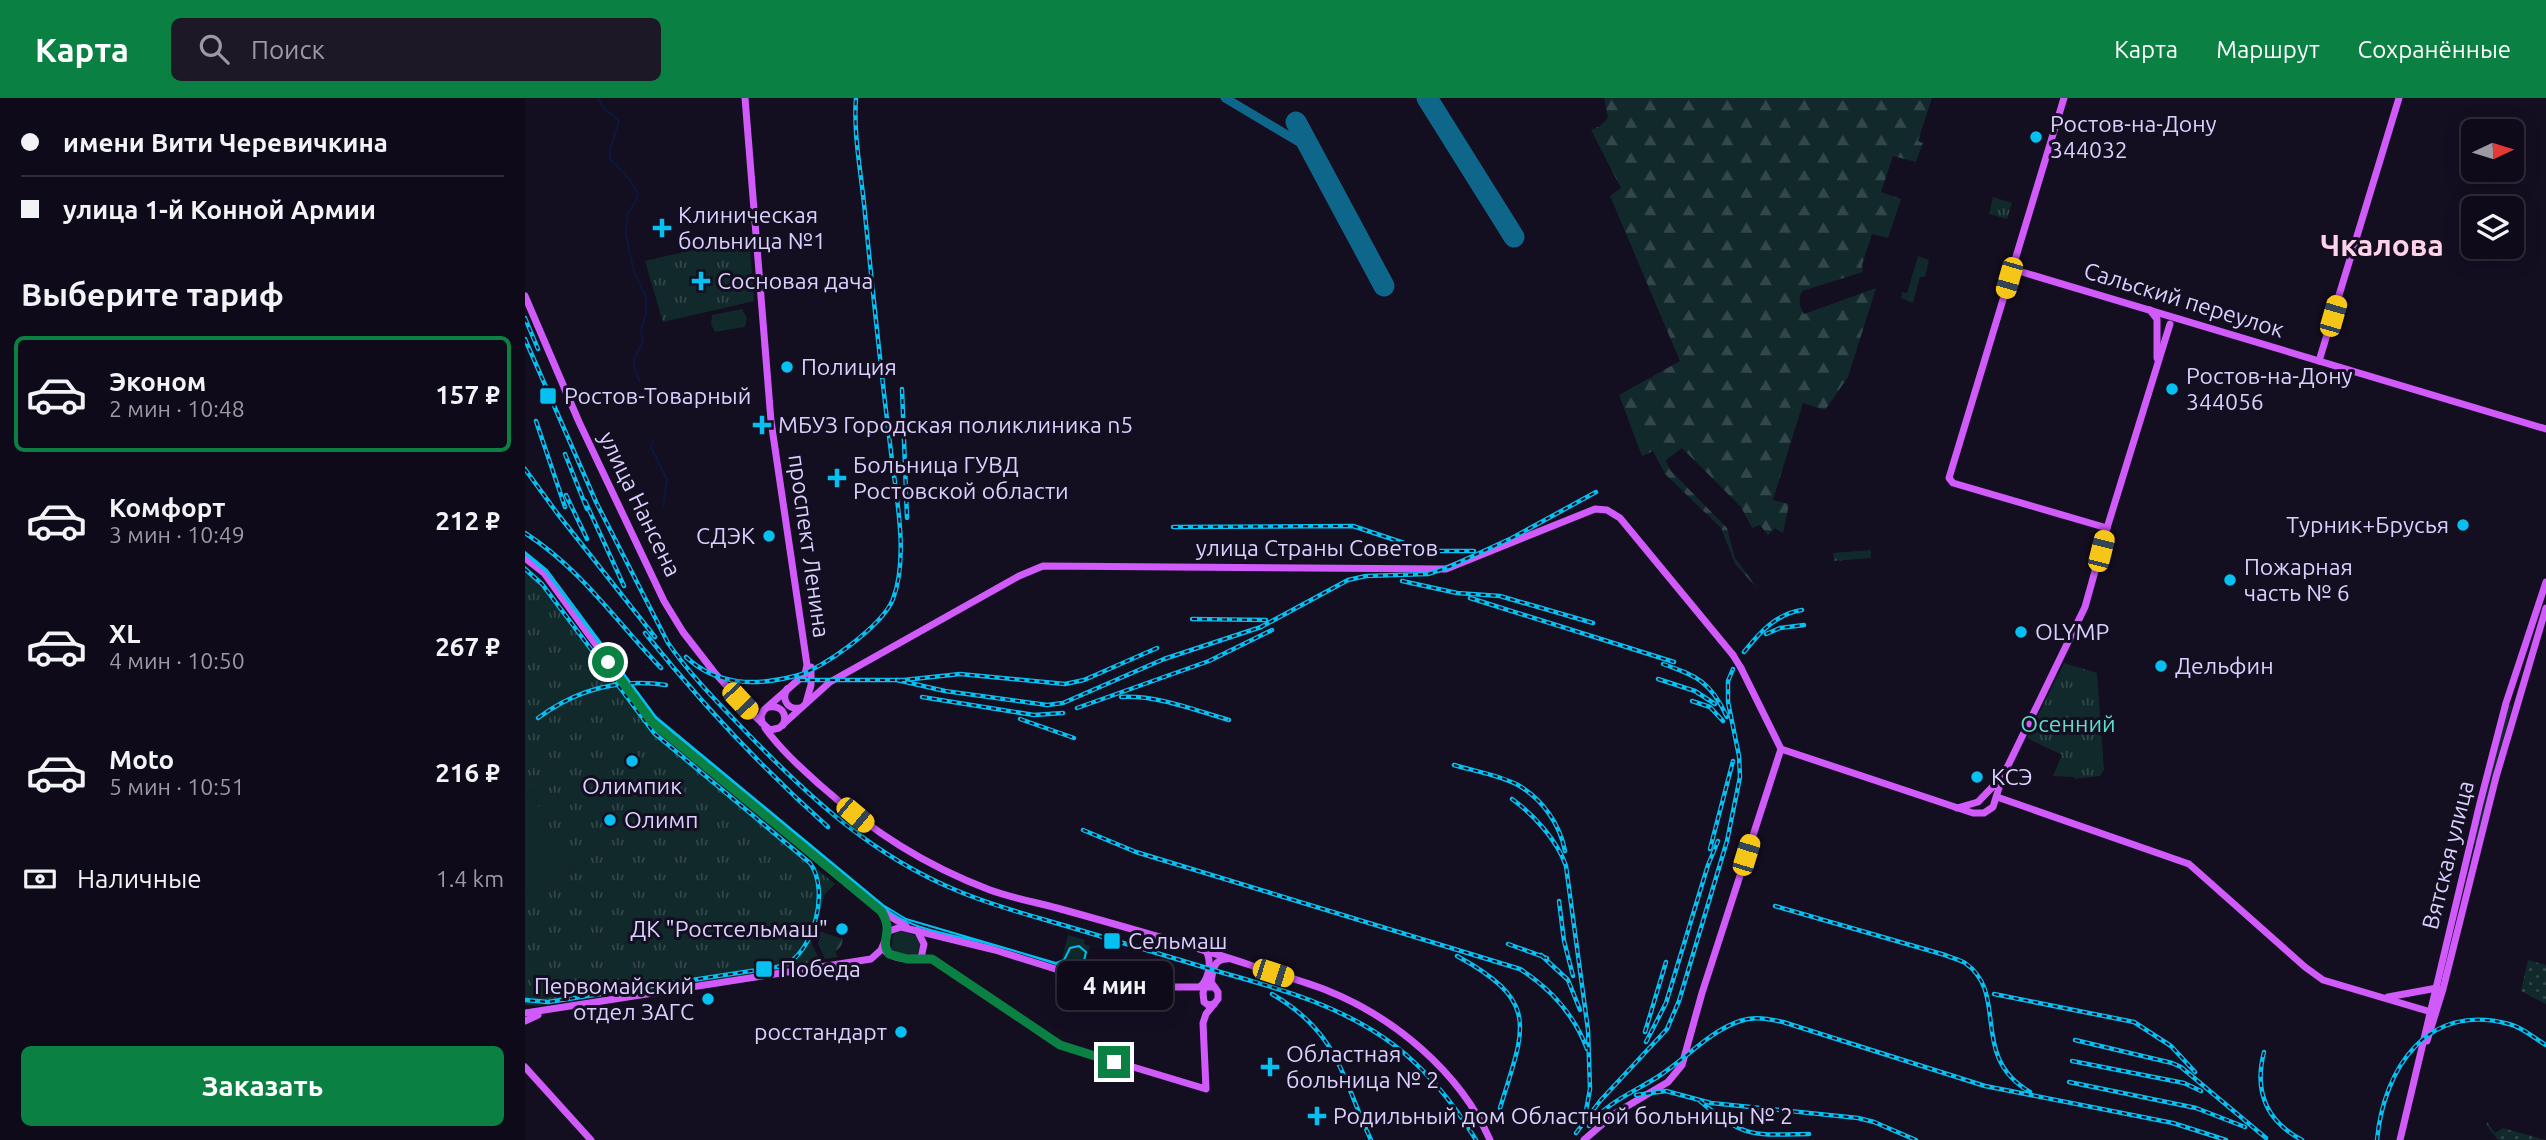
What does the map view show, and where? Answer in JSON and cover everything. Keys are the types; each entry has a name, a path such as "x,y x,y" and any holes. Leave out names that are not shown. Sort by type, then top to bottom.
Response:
{"main road":[{"name":"проспект Ленина","path":"746,98 771,421 811,685 805,702"},
{"path":"2063,98 1949,478 1953,483 2107,528"},
{"path":"2319,361 2399,98"},
{"name":"Сальский переулок","path":"2012,269 2546,429"},
{"name":"улица Нансена","path":"525,296 582,428 664,601 704,659 779,745 872,829 940,869 1011,897 1216,956 1325,990 1353,1003 1384,1022 1436,1062 1453,1080 1492,1140"},
{"path":"2150,310 2162,328 2183,321"},
{"path":"1993,807 2002,778 2085,607 2170,325 2166,315 2160,316 2157,321 2157,363"},
{"name":"улица Страны Советов","path":"830,682 1019,576 1043,566 1446,569 1595,509 1607,510 1620,518 1733,655 1781,749"},
{"path":"525,558 544,573 652,722 881,911 914,930 924,942 921,958"},
{"name":"Вятская улица","path":"2402,1140 2506,703 2546,582"},
{"name":"Вятская улица","path":"2474,845 2546,608"},
{"path":"805,702 793,708 787,704 784,696 805,674 809,665"},
{"path":"830,682 805,702 782,727 772,730 764,727 761,719 765,709 792,687 830,682"},
{"path":"792,687 806,690 805,702"},
{"path":"2506,703 2515,706"},
{"path":"750,712 773,706 782,710 785,718 778,738 779,745"},
{"path":"1584,1140 1614,1114 1668,1082 1682,1065 1707,977 1781,749 1973,813 2015,803"},
{"path":"1957,808 1978,802 2002,778"},
{"path":"1986,794 2189,864 2323,980 2434,1010 2432,999 2422,991"},
{"path":"1978,802 1977,809 1982,813"},
{"path":"525,1013 871,958 878,954 885,944 889,931 888,922 881,911"},
{"path":"525,1021 533,1016 553,1012 898,957 921,958 935,961 1060,1045 1206,1089 1203,1023 1219,996 1207,986 1113,987 992,949 897,927 889,931"},
{"path":"885,944 886,952 898,957"},
{"path":"1207,986 1211,982 1216,962 1222,959 1216,956 1203,993 1208,1005 1215,1004"},
{"path":"2383,998 2439,988"},
{"name":"Вятская улица","path":"2432,999 2439,988"},
{"path":"525,1067 591,1140"},
{"path":"525,1074 585,1140"}],"green space":[{"path":"1604,98 1932,98 1918,141 1923,143 1916,162 1893,156 1881,192 1901,199 1888,238 1872,234 1862,265 1863,272 1802,291 1800,303 1804,314 1876,288 1848,377 1825,410 1803,403 1773,500 1789,504 1783,533 1775,528 1768,535 1760,525 1752,528 1741,507 1682,448 1666,460 1670,470 1727,528 1735,558 1758,589 1735,564 1721,528 1665,474 1653,451 1642,456 1619,395 1680,361 1610,196 1621,188 1591,130 1608,118"},
{"path":"1993,197 2012,203 2007,219 1989,214"},
{"name":"Сосновая дача","path":"749,237 754,301 663,322 645,261"},
{"path":"1918,256 1929,260 1925,277 1920,277 1913,303 1901,298 1902,292 1907,293"},
{"path":"742,309 747,318 745,327 715,332 711,324 712,315"},
{"path":"1871,550 1871,558 1834,561 1833,553"},
{"path":"525,564 543,583 643,719 657,734 835,884 825,894 811,943 820,960 778,970 539,1006 525,1005 525,896 574,868 561,857 532,790 525,794"},
{"name":"Осенний","path":"2064,663 2097,673 2104,770 2100,776 2074,779 2053,776 2062,755 2027,738"},
{"path":"2508,705 2512,706 2476,844 2472,843"},
{"path":"532,790 562,858 574,868 525,896 525,794"},
{"path":"900,930 917,936 921,942 917,954 909,956 891,950 893,935"},
{"path":"821,932 843,939 835,952 838,957 825,959 818,944"},
{"path":"1068,935 1085,940 1084,944 1090,946 1082,974 1060,967"},
{"path":"2528,960 2546,965 2546,1004 2521,991"},
{"path":"2487,1122 2495,1133 2503,1128 2546,1140 2498,1140 2486,1125"}],"waterway":[{"path":"598,98 603,107 619,121 610,149 610,159 638,193 627,215 626,235 634,272 646,297 646,314 641,332 643,341 634,359 634,368 640,382"},
{"path":"653,442 651,447 667,480 663,506"}],"taxiway":[{"path":"1225,98 1309,148"}],"runway":[{"path":"1427,98 1514,237"},
{"path":"1296,122 1384,286"}],"tram line":[{"path":"525,552 547,570 656,717 883,905 906,919 1056,963 1064,960 1070,948 1079,946 1086,952 1083,965 1074,970 1011,950 925,929 890,912 655,718 545,571 525,554"}],"railway":[{"path":"686,657 711,674 737,681 766,681 795,676 820,665 850,645 877,621 893,599 900,564 900,526 857,142 856,98"},
{"path":"525,318 538,349"},
{"path":"525,339 596,502 668,643 716,701 820,803 898,861 958,891 983,901 1288,992 1332,1009 1374,1031 1418,1066 1449,1101 1476,1140"},
{"path":"902,389 907,518"},
{"path":"536,421 565,507"},
{"path":"565,454 587,509"},
{"path":"525,469 655,637"},
{"path":"897,680 945,691 1047,705 1063,703 1164,659 1261,627 1348,580 1366,576 1428,574 1449,567 1512,538 1596,492"},
{"path":"566,495 587,539"},
{"path":"585,501 624,586"},
{"path":"1173,527 1353,526 1416,547 1439,551 1474,551"},
{"path":"525,533 581,579 661,668"},
{"path":"525,569 542,584 654,733 810,863 819,889 816,920 810,935 794,959 783,966 548,1002 525,1000"},
{"path":"1402,581 1457,593 1500,596 1593,623"},
{"path":"1470,598 1674,662"},
{"path":"1744,652 1776,620 1802,610"},
{"path":"1192,619 1266,620"},
{"path":"1766,634 1780,628 1804,625"},
{"path":"1077,708 1209,661 1272,630"},
{"path":"645,633 733,734 779,782 828,827"},
{"path":"800,680 904,680 960,674 1065,684 1084,680 1157,648"},
{"path":"1663,664 1702,682 1715,696 1727,717"},
{"path":"1576,1133 1600,1101 1667,1029 1679,1001 1727,841 1740,777 1739,756 1728,702 1728,681 1733,669"},
{"path":"1658,679 1695,691 1715,704"},
{"path":"538,718 567,700 599,688 632,683 666,685"},
{"path":"922,697 1034,715 1063,713"},
{"path":"1121,697 1149,698 1229,720"},
{"path":"1692,701 1710,707 1723,721"},
{"path":"1020,719 1074,738"},
{"path":"1710,849 1733,761"},
{"path":"1454,765 1503,778 1535,797 1549,813 1559,831 1565,851"},
{"path":"1512,799 1544,829 1566,866 1588,1030 1590,1089 1585,1116"},
{"path":"1083,830 1136,852 1520,969 1560,1003 1582,1036 1587,1049"},
{"path":"1646,1042 1666,1003 1708,865 1718,841"},
{"path":"1559,901 1564,941 1573,976"},
{"path":"1775,906 1965,963 1978,976 1985,991 1994,1044 2000,1061 2011,1077 2030,1092"},
{"path":"1508,944 1547,958"},
{"path":"1541,955 1568,980 1580,1010"},
{"path":"1457,956 1484,972 1503,988 1514,1003 1519,1019 1520,1036 1516,1057 1500,1108"},
{"path":"1645,1032 1666,962"},
{"path":"1272,994 1312,1024 1325,1040 1344,1076 1371,1140"},
{"path":"1994,994 2134,1022 2171,1046 2195,1072"},
{"path":"1589,1126 1612,1104 1659,1076 1708,1038 1728,1026 1756,1018 1783,1022 1985,1086 2173,1123 2226,1140"},
{"path":"2377,1140 2381,1113 2400,1066 2415,1047 2433,1032 2455,1023 2480,1020 2514,1025 2546,1045"},
{"path":"2075,1040 2181,1067 2266,1138"},
{"path":"2264,1052 2261,1080 2266,1104 2279,1124 2302,1140"},
{"path":"2072,1061 2184,1083 2201,1091"},
{"path":"2069,1082 2196,1108 2245,1127"},
{"path":"1636,1095 1666,1091 1711,1103 1858,1118 1916,1140"},
{"path":"1700,1101 1728,1122 1751,1132 1775,1135 1809,1134"}],"place":[{"name":"Ростов-на-Дону 344032","path":"2036,137"},
{"name":"Клиническая больница №1","path":"662,228"},
{"name":"Сосновая дача","path":"701,281"},
{"name":"Полиция","path":"787,367"},
{"name":"Ростов-на-Дону 344056","path":"2172,389"},
{"name":"Ростов-Товарный","path":"548,396"},
{"name":"МБУЗ Городская поликлиника n5","path":"762,425"},
{"name":"Больница ГУВД Ростовской области","path":"837,478"},
{"name":"Турник+Брусья","path":"2463,525"},
{"name":"СДЭК","path":"769,536"},
{"name":"Пожарная часть № 6","path":"2230,580"},
{"name":"OLYMP","path":"2021,632"},
{"name":"Дельфин","path":"2161,666"},
{"name":"Олимпик","path":"632,761"},
{"name":"КСЭ","path":"1977,777"},
{"name":"Олимп","path":"610,820"},
{"name":"ДК \"Ростсельмаш\"","path":"842,929"},
{"name":"Сельмаш","path":"1112,941"},
{"name":"Победа","path":"764,969"},
{"name":"Первомайский отдел ЗАГС","path":"708,999"},
{"name":"росстандарт","path":"901,1032"},
{"name":"Областная больница № 2","path":"1270,1067"},
{"name":"Родильный дом Областной больницы № 2","path":"1317,1116"}],"district":[{"name":"Чкалова","path":"2382,246"}],"route":[{"path":"608,662 652,722 881,911 889,927 886,952 907,959 932,959 1060,1045 1114,1062"}]}
